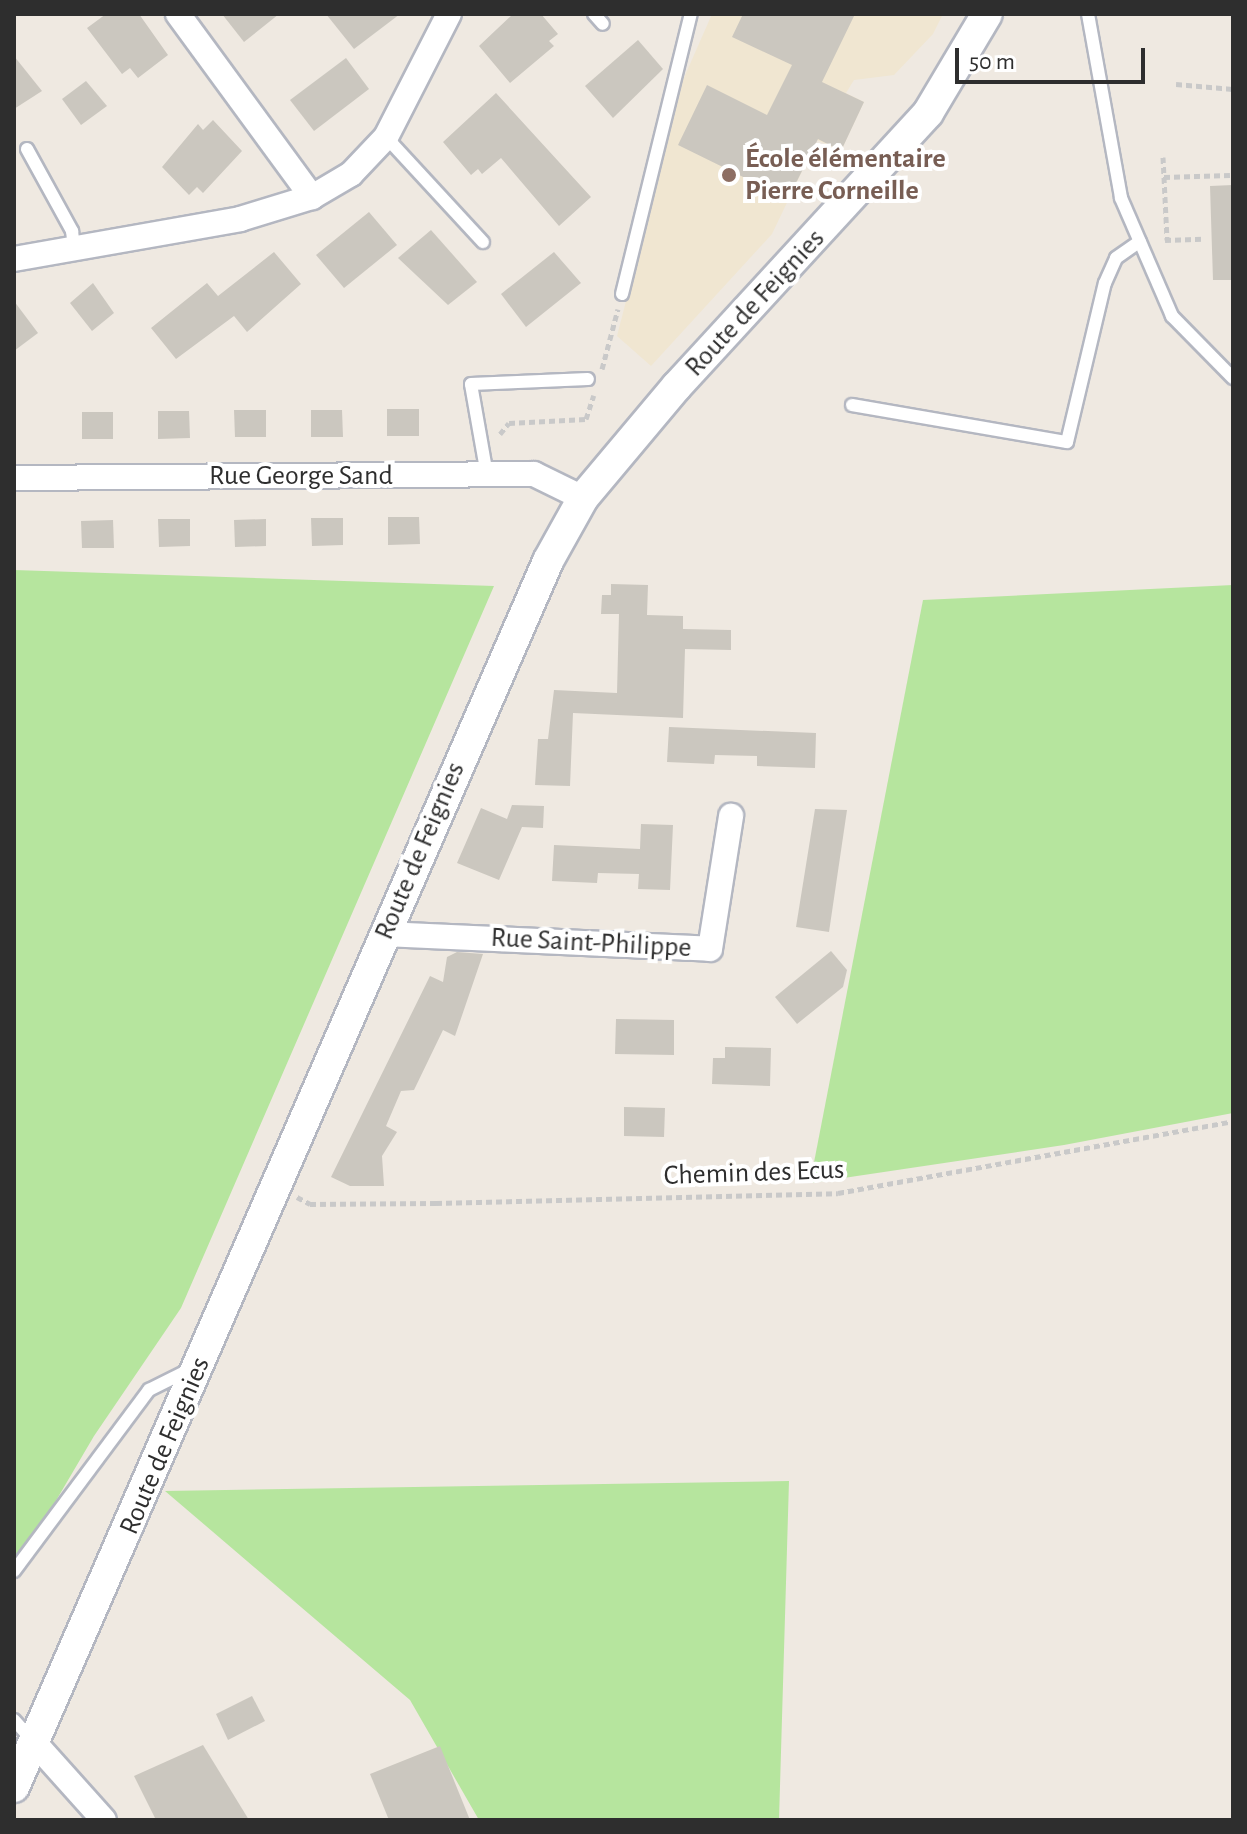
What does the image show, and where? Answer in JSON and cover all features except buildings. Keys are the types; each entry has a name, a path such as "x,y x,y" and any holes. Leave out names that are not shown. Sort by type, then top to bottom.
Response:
{"street":[{"path":"178,14 312,197"},
{"path":"14,259 240,219 312,197 351,174 386,137 449,14"},
{"name":"Route de Feignies","path":"14,1787 24,1730 199,1365 542,575 583,498 677,386 928,113 987,14"},
{"name":"Rue George Sand","path":"14,478 534,474 583,498"},
{"name":"Rue Saint-Philippe","path":"385,934 710,949 731,816"},
{"path":"24,1730 104,1820"}],"lane":[{"path":"622,294 691,14"},
{"path":"1088,14 1121,198 1172,316 1233,378"},
{"path":"386,137 483,242"},
{"path":"27,149 72,231 74,247"},
{"path":"852,405 1067,442 1105,283 1116,258 1140,241"},
{"path":"492,475 471,384 594,378"},
{"path":"14,1571 149,1390 199,1365"}],"path":[{"path":"1176,84 1233,89"},
{"path":"1163,157 1167,240"},
{"path":"1164,177 1230,175"},
{"path":"1140,241 1203,239"},
{"path":"492,475 501,428 509,423 586,419 594,378 622,294"},
{"name":"Chemin des Ecus","path":"275,1185 310,1204 838,1193 1233,1121"}],"shaded area":[{"name":"École élémentaire Pierre Corneille","path":"712,14 943,14 933,34 894,75 854,80 846,93 864,102 841,151 817,140 772,234 651,366 617,336 683,80"}],"green space":[{"path":"14,570 494,586 181,1308 94,1436 14,1572"},
{"path":"1233,585 1233,1113 1064,1145 810,1183 923,600"},
{"path":"789,1481 779,1820 479,1820 410,1700 165,1491"}],"place":[{"name":"École élémentaire Pierre Corneille","path":"729,175"}]}
